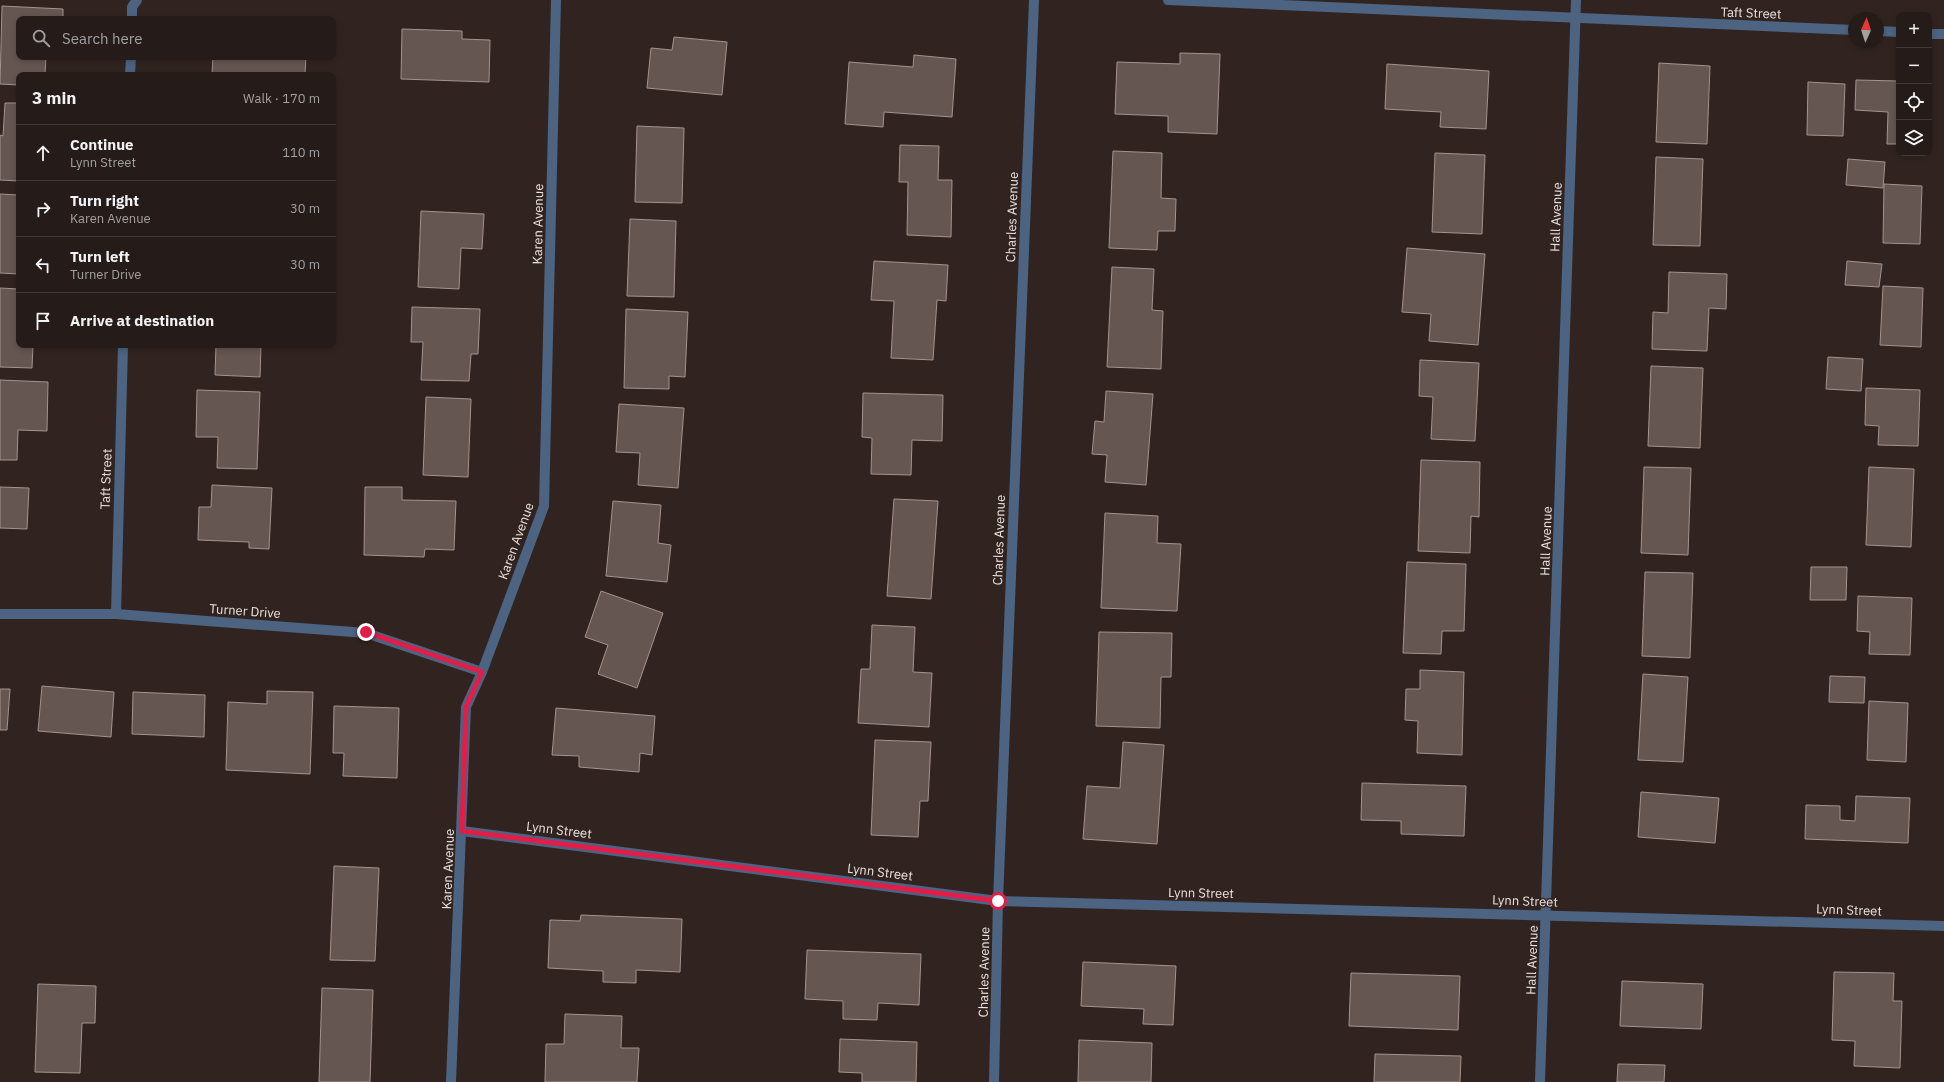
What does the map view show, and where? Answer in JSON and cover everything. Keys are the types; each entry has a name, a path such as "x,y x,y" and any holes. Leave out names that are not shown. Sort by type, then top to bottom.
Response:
{"street":[{"path":"132,16 132,7 137,0"},
{"name":"Karen Avenue","path":"451,1082 466,707 482,672 544,506 556,0"},
{"name":"Charles Avenue","path":"994,1082 998,901 1034,0"},
{"name":"Taft Street","path":"1168,0 1848,30"},
{"name":"Hall Avenue","path":"1540,1082 1547,915 1576,0"},
{"path":"1884,32 1896,32"},
{"path":"1932,34 1944,34"},
{"path":"130,60 130,72"},
{"name":"Taft Street","path":"116,614 123,348"},
{"name":"Turner Drive","path":"0,614 116,614 366,632 482,672"},
{"name":"Lynn Street","path":"462,831 998,901 1944,926"}],"building":[{"path":"2,6 63,9 63,16 16,16 16,60 46,60 45,72 16,72 16,85 0,84"},
{"path":"402,29 462,31 462,39 490,40 489,82 401,79"},
{"path":"674,37 727,42 722,95 647,88 651,48 672,50"},
{"path":"1180,53 1220,54 1217,134 1168,132 1168,116 1115,114 1117,62 1180,64"},
{"path":"914,55 956,59 952,117 884,112 883,127 845,124 849,62 913,67"},
{"path":"213,60 306,60 305,72 212,72"},
{"path":"1659,63 1710,66 1707,144 1656,142"},
{"path":"1387,64 1489,71 1486,129 1440,127 1441,112 1385,109"},
{"path":"1856,80 1896,81 1896,144 1887,144 1888,112 1855,110"},
{"path":"1808,82 1845,84 1843,136 1807,135"},
{"path":"5,103 16,103 16,181 0,180 0,135 3,136"},
{"path":"637,126 684,128 682,203 635,202"},
{"path":"900,145 939,146 938,180 952,180 951,237 907,235 908,182 899,182"},
{"path":"1113,151 1162,153 1161,198 1176,199 1175,231 1158,231 1157,250 1109,248"},
{"path":"1435,153 1485,155 1482,234 1432,232"},
{"path":"1656,157 1703,159 1700,246 1653,245"},
{"path":"1848,159 1885,162 1883,188 1846,185"},
{"path":"1884,184 1922,186 1920,244 1883,243"},
{"path":"0,194 16,195 16,274 0,273"},
{"path":"421,211 484,214 482,249 461,248 459,289 418,287"},
{"path":"630,219 676,221 674,297 627,296"},
{"path":"1407,248 1485,254 1478,345 1429,341 1431,314 1402,312"},
{"path":"874,261 948,265 946,301 937,300 933,360 891,358 894,301 871,300"},
{"path":"1847,261 1882,264 1879,287 1845,285"},
{"path":"1112,267 1154,269 1152,310 1163,311 1161,369 1107,367"},
{"path":"1669,272 1727,274 1726,309 1709,308 1707,351 1652,349 1653,312 1668,313"},
{"path":"1883,286 1923,288 1921,347 1880,345"},
{"path":"0,288 16,289 16,348 33,348 32,368 0,367"},
{"path":"412,307 480,309 478,354 471,354 469,381 421,380 423,342 411,342"},
{"path":"626,309 688,312 685,377 669,376 669,389 624,388"},
{"path":"216,348 261,348 260,377 215,375"},
{"path":"1828,357 1863,359 1861,391 1826,389"},
{"path":"1420,360 1479,363 1475,441 1431,439 1433,397 1419,396"},
{"path":"1651,366 1703,368 1700,448 1648,446"},
{"path":"0,380 48,382 47,431 18,430 17,460 0,460"},
{"path":"1866,388 1920,390 1918,446 1878,445 1879,426 1865,425"},
{"path":"197,390 260,392 257,469 217,468 218,437 196,437"},
{"path":"1106,391 1153,394 1146,485 1105,482 1107,455 1092,454 1095,421 1104,422"},
{"path":"863,393 943,395 942,441 912,440 911,475 871,474 872,438 862,437"},
{"path":"426,397 471,399 468,477 423,475"},
{"path":"619,404 684,408 678,488 638,485 640,453 616,452"},
{"path":"1421,460 1480,462 1479,517 1471,516 1470,553 1418,551"},
{"path":"1644,467 1691,468 1688,555 1641,553"},
{"path":"1869,467 1914,469 1911,547 1866,545"},
{"path":"212,485 272,488 269,549 249,548 249,542 198,540 199,507 211,507"},
{"path":"0,487 29,488 27,529 0,528"},
{"path":"365,487 402,487 402,500 456,501 454,550 425,549 424,557 364,555"},
{"path":"894,499 938,501 931,599 887,596"},
{"path":"613,501 661,505 658,543 671,545 667,582 606,576"},
{"path":"1105,513 1158,516 1157,543 1181,544 1177,611 1101,608"},
{"path":"1407,562 1466,564 1464,631 1442,631 1441,654 1403,653"},
{"path":"1811,567 1847,567 1846,600 1810,600"},
{"path":"1645,572 1693,573 1690,658 1642,656"},
{"path":"601,591 663,613 637,688 598,674 608,645 585,637"},
{"path":"1858,596 1912,598 1910,655 1869,654 1870,632 1857,631"},
{"path":"872,625 915,627 913,672 932,673 929,727 858,723 861,669 870,669"},
{"path":"1099,632 1172,633 1171,677 1161,677 1160,728 1096,726"},
{"path":"1420,670 1464,672 1462,755 1417,753 1418,721 1405,720 1406,689 1420,689"},
{"path":"1643,674 1688,677 1683,762 1638,760"},
{"path":"1830,676 1865,677 1864,703 1829,702"},
{"path":"42,686 114,692 111,737 38,731"},
{"path":"0,689 10,689 7,730 0,730"},
{"path":"267,691 313,692 310,774 226,770 228,702 267,704"},
{"path":"133,692 205,695 204,737 132,734"},
{"path":"1869,701 1908,703 1906,762 1867,760"},
{"path":"334,706 399,708 397,778 343,776 344,753 333,753"},
{"path":"556,708 655,716 652,755 640,753 639,772 579,767 579,756 552,755"},
{"path":"875,740 931,742 928,801 920,801 918,837 871,835"},
{"path":"1123,742 1164,745 1157,844 1083,839 1087,786 1120,788"},
{"path":"1362,783 1466,786 1464,836 1401,834 1401,821 1361,820"},
{"path":"1641,792 1719,798 1715,843 1638,837"},
{"path":"1856,796 1910,798 1908,843 1805,839 1806,805 1840,806 1840,820 1855,821"},
{"path":"334,866 379,868 375,961 330,960"},
{"path":"581,915 682,919 680,972 636,970 636,983 603,982 603,971 548,968 550,920 580,921"},
{"path":"807,950 921,954 919,1005 878,1003 877,1020 843,1019 843,1001 805,999"},
{"path":"1083,962 1176,966 1173,1025 1143,1024 1144,1009 1081,1006"},
{"path":"1834,972 1894,973 1893,1001 1902,1001 1900,1068 1854,1066 1855,1041 1832,1040"},
{"path":"1351,973 1460,976 1458,1030 1349,1026"},
{"path":"1622,981 1703,984 1701,1029 1620,1026"},
{"path":"38,984 96,986 95,1023 82,1023 80,1073 35,1072"},
{"path":"322,988 373,990 370,1082 319,1082"},
{"path":"565,1014 622,1016 621,1048 639,1048 637,1082 545,1082 546,1044 564,1044"},
{"path":"840,1039 917,1042 916,1082 862,1082 862,1073 839,1072"},
{"path":"1079,1040 1152,1043 1151,1082 1078,1082"},
{"path":"1375,1054 1461,1056 1460,1082 1374,1082"},
{"path":"1618,1064 1665,1065 1664,1082 1617,1082"}],"route":[{"path":"366,632 482,672 466,707 462,831 998,901"}]}
